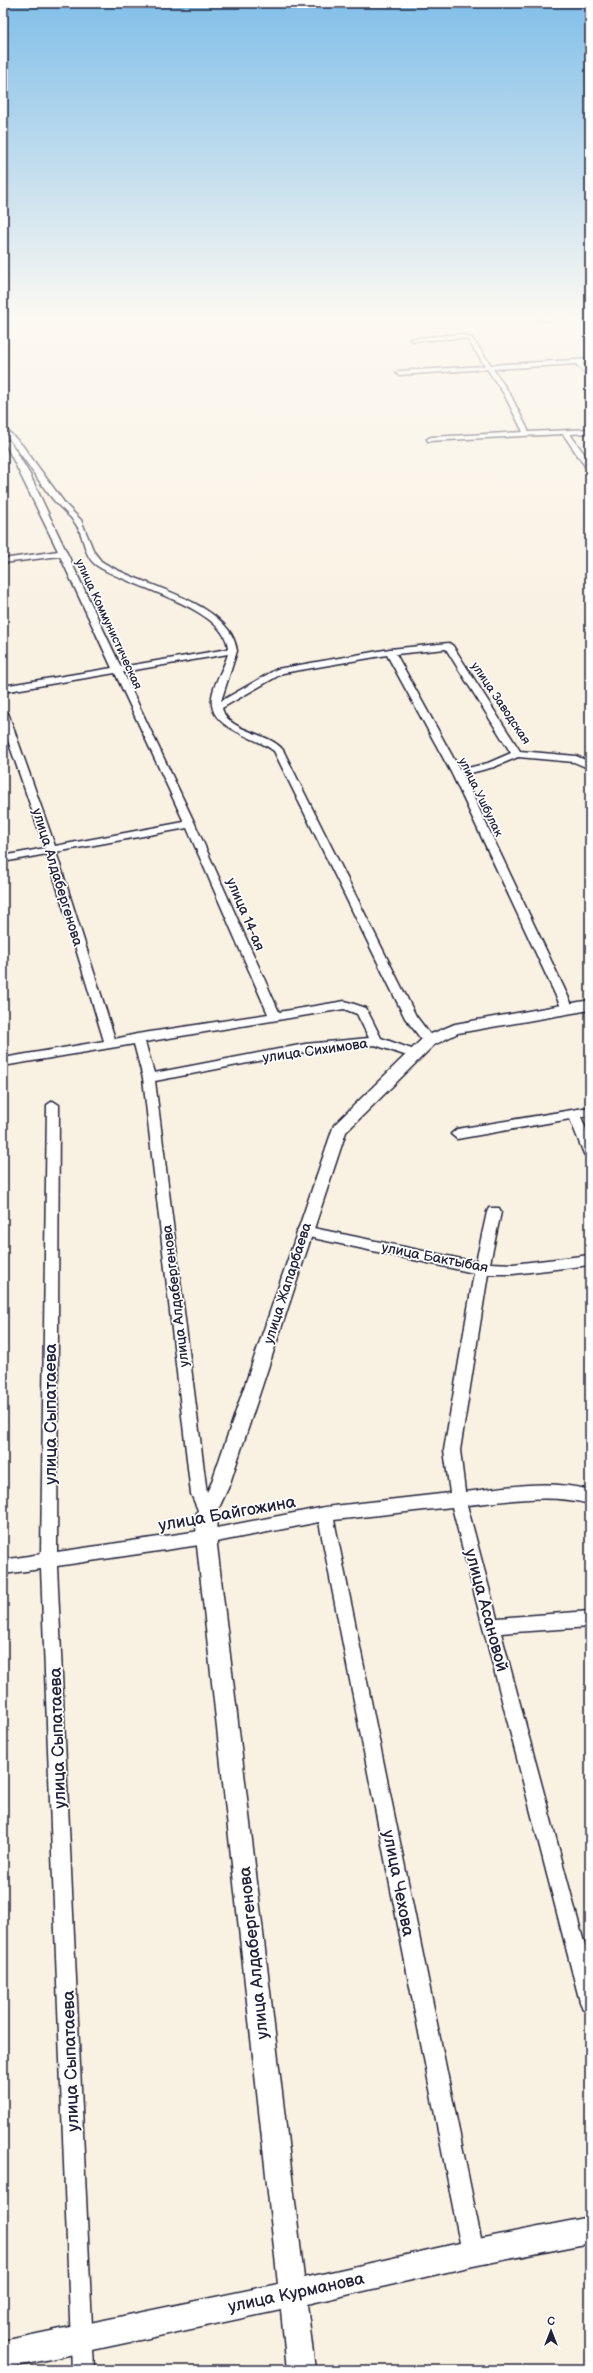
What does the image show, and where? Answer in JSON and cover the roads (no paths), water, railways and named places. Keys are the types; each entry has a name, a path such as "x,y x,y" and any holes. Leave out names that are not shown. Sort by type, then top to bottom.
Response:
{"street":[{"path":"523,427 527,434"},
{"path":"3,428 63,507 81,525 88,549 95,560 105,567 174,596 209,616 230,636 233,644 233,652 217,696 216,707 223,719 233,726 270,743 278,750 411,1018 429,1041"},
{"path":"431,439 590,430"},
{"path":"565,432 590,467"},
{"name":"улица Коммунистическая","path":"3,436 16,456 190,824"},
{"path":"3,458 16,456"},
{"path":"3,561 62,553"},
{"name":"улица Заводская","path":"390,652 449,646 517,754 576,759 590,766"},
{"path":"3,690 233,652"},
{"path":"216,707 280,671 390,652"},
{"name":"улица Ушбулак","path":"390,652 457,774 568,1009"},
{"name":"улица Алдабергенова","path":"3,713 51,850 110,1043"},
{"path":"457,774 491,765 517,754"},
{"path":"3,859 190,824"},
{"name":"улица 14-ая","path":"190,824 275,1016"},
{"path":"3,1062 137,1038 345,1005 362,1011 376,1041"},
{"path":"413,1054 429,1041 455,1029 590,1005"},
{"name":"улица Алдабергенова","path":"137,1038 143,1052 149,1078 199,1494 207,1512"},
{"name":"улица Сихимова","path":"149,1078 305,1048 376,1041 413,1054"},
{"name":"улица Жапарбаева","path":"206,1537 207,1512 220,1486 304,1231 340,1129 413,1054"},
{"name":"улица Сыпатаева","path":"53,1105 49,1561 83,2370"},
{"path":"457,1134 590,1111"},
{"path":"574,1114 590,1154"},
{"name":"улица Асановой","path":"494,1212 482,1268 452,1450 458,1499 490,1626 590,2002"},
{"name":"улица Бактыбая","path":"304,1231 482,1268 513,1269 590,1260"},
{"name":"улица Байгожина","path":"3,1567 206,1537 325,1514 534,1491 572,1492 590,1497"},
{"name":"улица Чехова","path":"325,1514 473,2253"},
{"name":"улица Алдабергенова","path":"206,1537 301,2370"},
{"path":"490,1626 590,1619"},
{"name":"улица Курманова","path":"3,2355 292,2294 473,2253 590,2230"}]}
